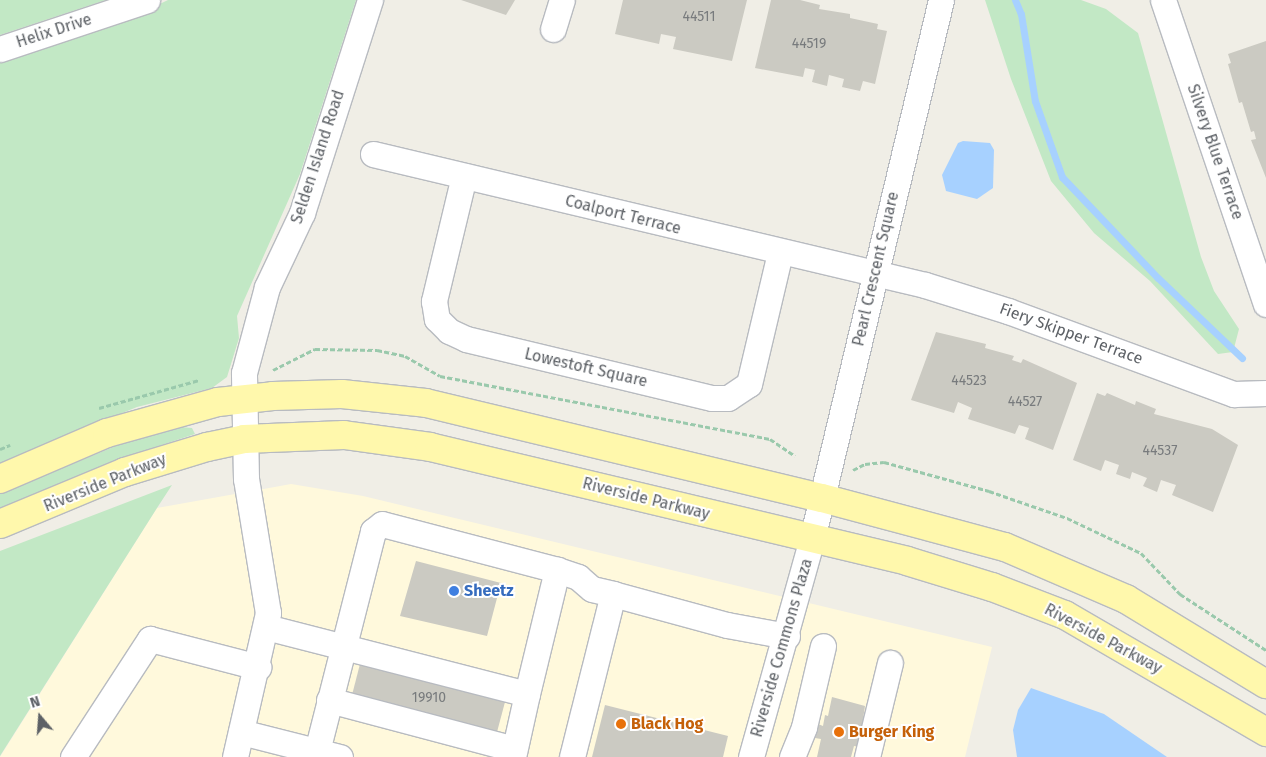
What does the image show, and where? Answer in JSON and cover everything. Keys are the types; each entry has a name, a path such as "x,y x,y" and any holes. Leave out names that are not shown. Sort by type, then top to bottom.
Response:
{"main road":[{"path":"0,479 141,421 243,399 342,394 426,402 966,535 1038,560 1126,599 1264,677"},
{"name":"Riverside Parkway","path":"0,524 125,472 207,447 244,440 344,436 430,447 812,539 982,584 1065,616 1266,732"}],"street":[{"name":"Selden Island Road","path":"243,399 244,373 266,287 302,213 370,0"},
{"path":"553,29 562,0"},
{"name":"Pearl Crescent Square","path":"812,539 941,0"},
{"name":"Silvery Blue Terrace","path":"1163,0 1266,304"},
{"name":"Helix Drive","path":"0,49 141,1"},
{"name":"Coalport Terrace","path":"373,154 874,274"},
{"name":"Lowestoft Square","path":"464,176 434,301 437,319 449,331 484,344 712,398 728,398 749,384 780,252"},
{"name":"Fiery Skipper Terrace","path":"874,274 966,297 1234,394 1266,392"},
{"path":"235,757 258,667 268,613 246,479 243,399"},
{"path":"241,732 329,754 330,700 373,530 382,524 557,570 578,577 592,589 727,625 786,636"},
{"name":"Riverside Commons Plaza","path":"751,757 812,539"},
{"path":"330,700 514,753 557,570"},
{"path":"572,757 613,594"},
{"path":"266,627 527,694"},
{"path":"73,757 150,639 258,667"},
{"path":"792,757 804,727 824,646"},
{"path":"866,757 890,663"}],"path":[{"path":"271,370 315,349 376,350 405,356 440,376 770,439 795,456"},
{"path":"853,470 865,464 884,462 989,491 1068,518 1140,553 1180,594 1266,650"}],"shaded area":[{"path":"291,484 363,496 992,647 965,757 0,757 157,508"}],"green space":[{"path":"0,0 106,0 0,35"},
{"path":"168,0 356,0 300,174 237,316 239,338 227,377 212,388 137,407 0,463 0,61 114,26"},
{"path":"985,0 1081,0 1106,9 1138,33 1201,257 1214,291 1239,329 1233,352 1218,354 1150,281 1094,233 1051,181 1011,79"},
{"path":"181,427 192,428 195,434 119,459 0,509 0,494 135,438"},
{"path":"172,485 157,508 0,756 0,551"}],"water":[{"path":"963,141 990,143 994,150 993,188 977,199 946,191 942,175 958,143"},
{"path":"1031,688 1104,714 1167,757 1017,757 1013,730 1018,710"}],"building":[{"path":"461,0 515,0 506,15"},
{"path":"623,0 747,0 732,61 673,49 676,37 661,34 659,44 615,34"},
{"path":"771,0 800,0 820,5 819,9 850,14 850,18 878,24 877,29 887,31 875,84 863,81 860,91 842,87 844,79 829,75 827,86 812,82 815,70 805,68 803,77 755,68"},
{"path":"1266,41 1266,178 1251,140 1256,139 1254,131 1251,132 1242,102 1239,103 1228,64 1231,63 1228,54"},
{"path":"936,332 986,344 985,348 1014,356 1012,360 1021,363 1023,359 1077,383 1053,450 1025,439 1029,428 1019,425 1015,434 968,419 972,408 958,402 954,413 911,400"},
{"path":"1097,393 1105,396 1107,393 1135,405 1136,401 1156,409 1154,414 1212,429 1238,445 1213,512 1172,495 1176,485 1161,480 1157,492 1143,486 1147,478 1132,472 1130,479 1116,474 1119,465 1105,460 1101,471 1073,460"},
{"name":"Sheetz","path":"416,561 501,583 487,636 400,616"},
{"path":"360,664 505,702 497,732 352,695"},
{"name":"Burger King","path":"832,697 865,706 859,747 854,746 851,757 817,757 821,739 815,738 818,724 823,726 825,715 828,716"},
{"path":"605,705 728,736 723,757 592,757"}],"waterway":[{"path":"1015,0 1021,14 1035,101 1062,177 1158,278 1242,358"}],"place":[{"name":"Sheetz","path":"454,591"},
{"name":"Black Hog","path":"621,724"},
{"name":"Burger King","path":"839,732"}]}
